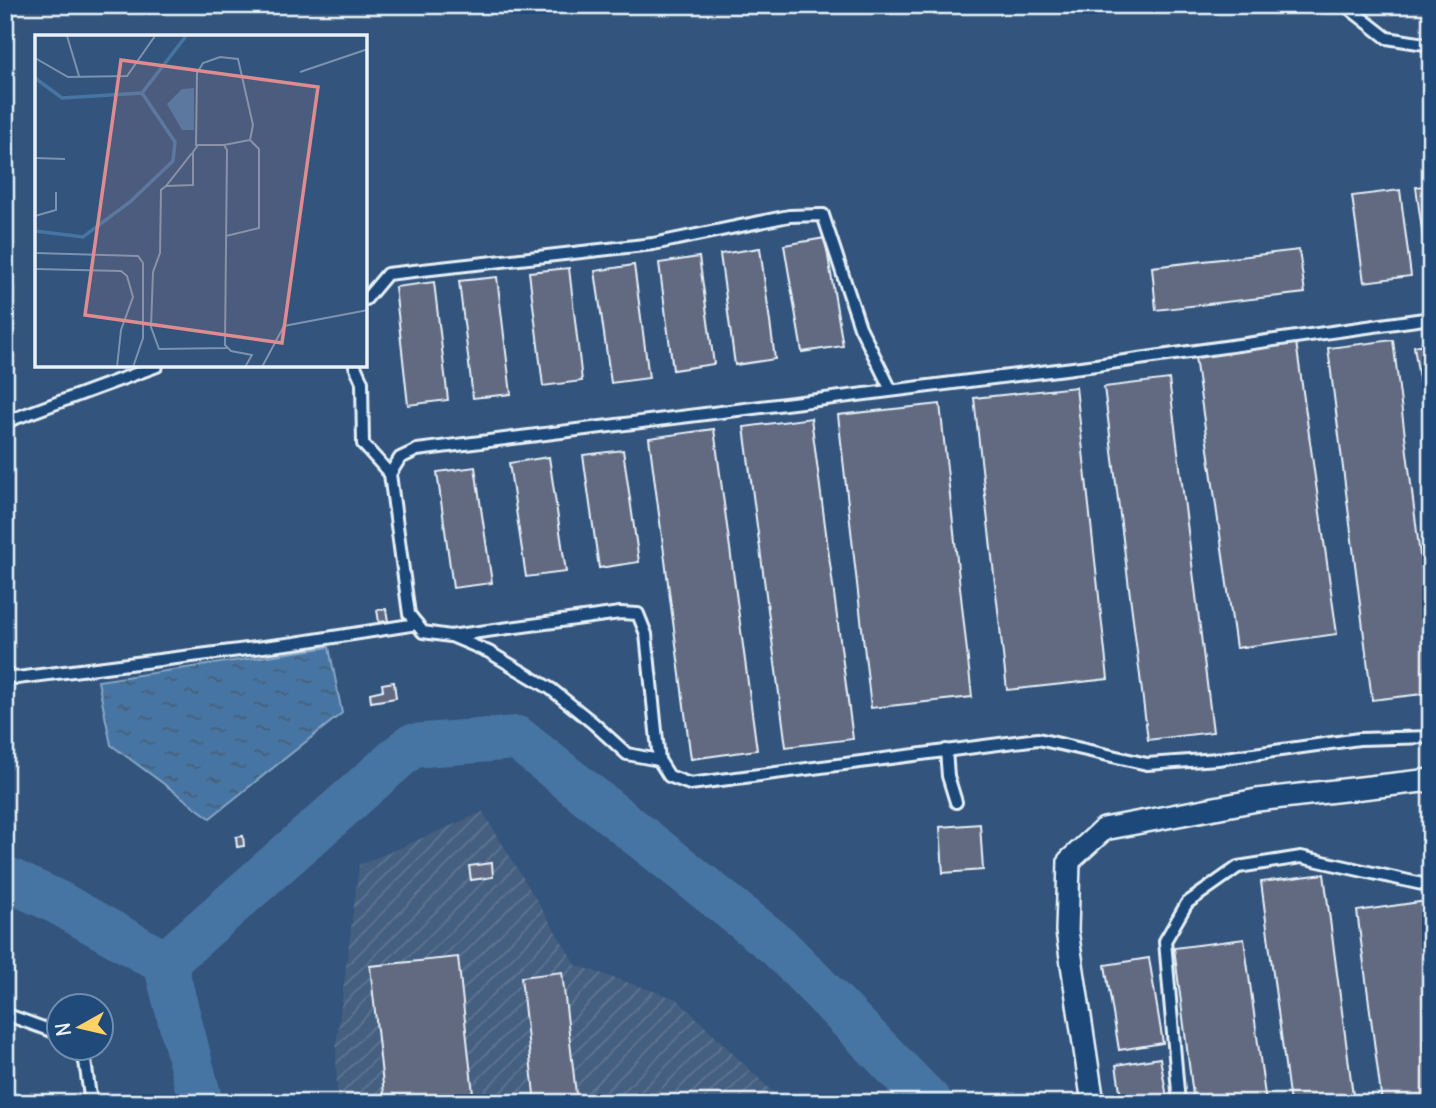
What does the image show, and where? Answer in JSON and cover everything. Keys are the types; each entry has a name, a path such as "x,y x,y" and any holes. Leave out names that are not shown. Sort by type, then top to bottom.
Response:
{"street":[{"path":"1093,1103 1067,931 1069,861 1104,829 1257,800 1431,780"}],"lane":[{"path":"1345,5 1387,38 1431,46"},
{"path":"368,297 387,274 653,244 789,216 823,215 860,327 891,390"},
{"path":"390,474 400,458 417,450 1088,366 1431,318"},
{"path":"5,422 152,368"},
{"path":"356,368 362,382 363,444 390,474 409,614 423,632 450,636 489,652 551,689 627,754 659,760"},
{"path":"450,636 620,613 638,614 646,634 659,760 669,776 690,784 1038,739 1147,764 1218,759 1359,739 1431,737"},
{"path":"5,673 17,677 43,674 295,643 417,624"},
{"path":"946,750 948,776 956,803"},
{"path":"1179,1103 1165,941 1187,903 1238,867 1301,857 1431,886"},
{"path":"5,1014 46,1029"},
{"path":"85,1062 92,1103"}],"shaded area":[{"path":"483,812 576,965 677,999 784,1103 337,1103 336,1045 359,865"}],"water":[{"path":"329,647 342,713 210,818 111,745 98,681"}],"building":[{"path":"1431,185 1431,273 1428,273 1416,187"},
{"path":"1400,190 1411,276 1364,282 1352,196"},
{"path":"825,238 843,346 802,352 784,245"},
{"path":"760,248 775,359 735,365 720,254"},
{"path":"1299,250 1305,293 1156,310 1152,267"},
{"path":"699,257 714,364 673,370 659,263"},
{"path":"634,265 649,378 611,383 595,271"},
{"path":"569,268 582,381 543,386 529,272"},
{"path":"497,277 511,394 473,398 459,281"},
{"path":"434,282 448,400 408,405 395,287"},
{"path":"1393,340 1431,644 1431,693 1372,700 1328,348"},
{"path":"1296,342 1337,634 1236,648 1195,357"},
{"path":"1431,343 1431,456 1414,346"},
{"path":"1169,379 1213,732 1148,740 1104,387"},
{"path":"1076,387 1108,679 1007,690 974,398"},
{"path":"940,404 972,697 871,708 838,415"},
{"path":"811,418 853,739 786,747 744,427"},
{"path":"714,429 757,750 691,759 649,438"},
{"path":"623,450 639,562 599,568 583,455"},
{"path":"549,457 566,572 526,577 509,463"},
{"path":"475,467 492,583 453,588 437,472"},
{"path":"386,609 388,621 379,622 377,610"},
{"path":"394,682 396,698 371,702 370,693 383,690 382,684"},
{"path":"980,824 983,870 943,873 940,827"},
{"path":"243,836 244,846 237,847 236,837"},
{"path":"492,863 493,877 471,880 469,866"},
{"path":"1324,874 1354,1103 1290,1103 1261,882"},
{"path":"1427,901 1431,928 1431,1103 1382,1103 1357,911"},
{"path":"1244,939 1266,1103 1194,1103 1174,948"},
{"path":"458,957 474,1103 385,1103 370,966"},
{"path":"1149,958 1163,1043 1119,1050 1105,965"},
{"path":"562,972 577,1103 535,1103 521,977"},
{"path":"1160,1058 1168,1103 1122,1103 1116,1065"}],"waterway":[{"path":"165,963 411,746 517,738 778,946 931,1103"},
{"path":"5,878 57,902 165,963 201,1103"}]}
